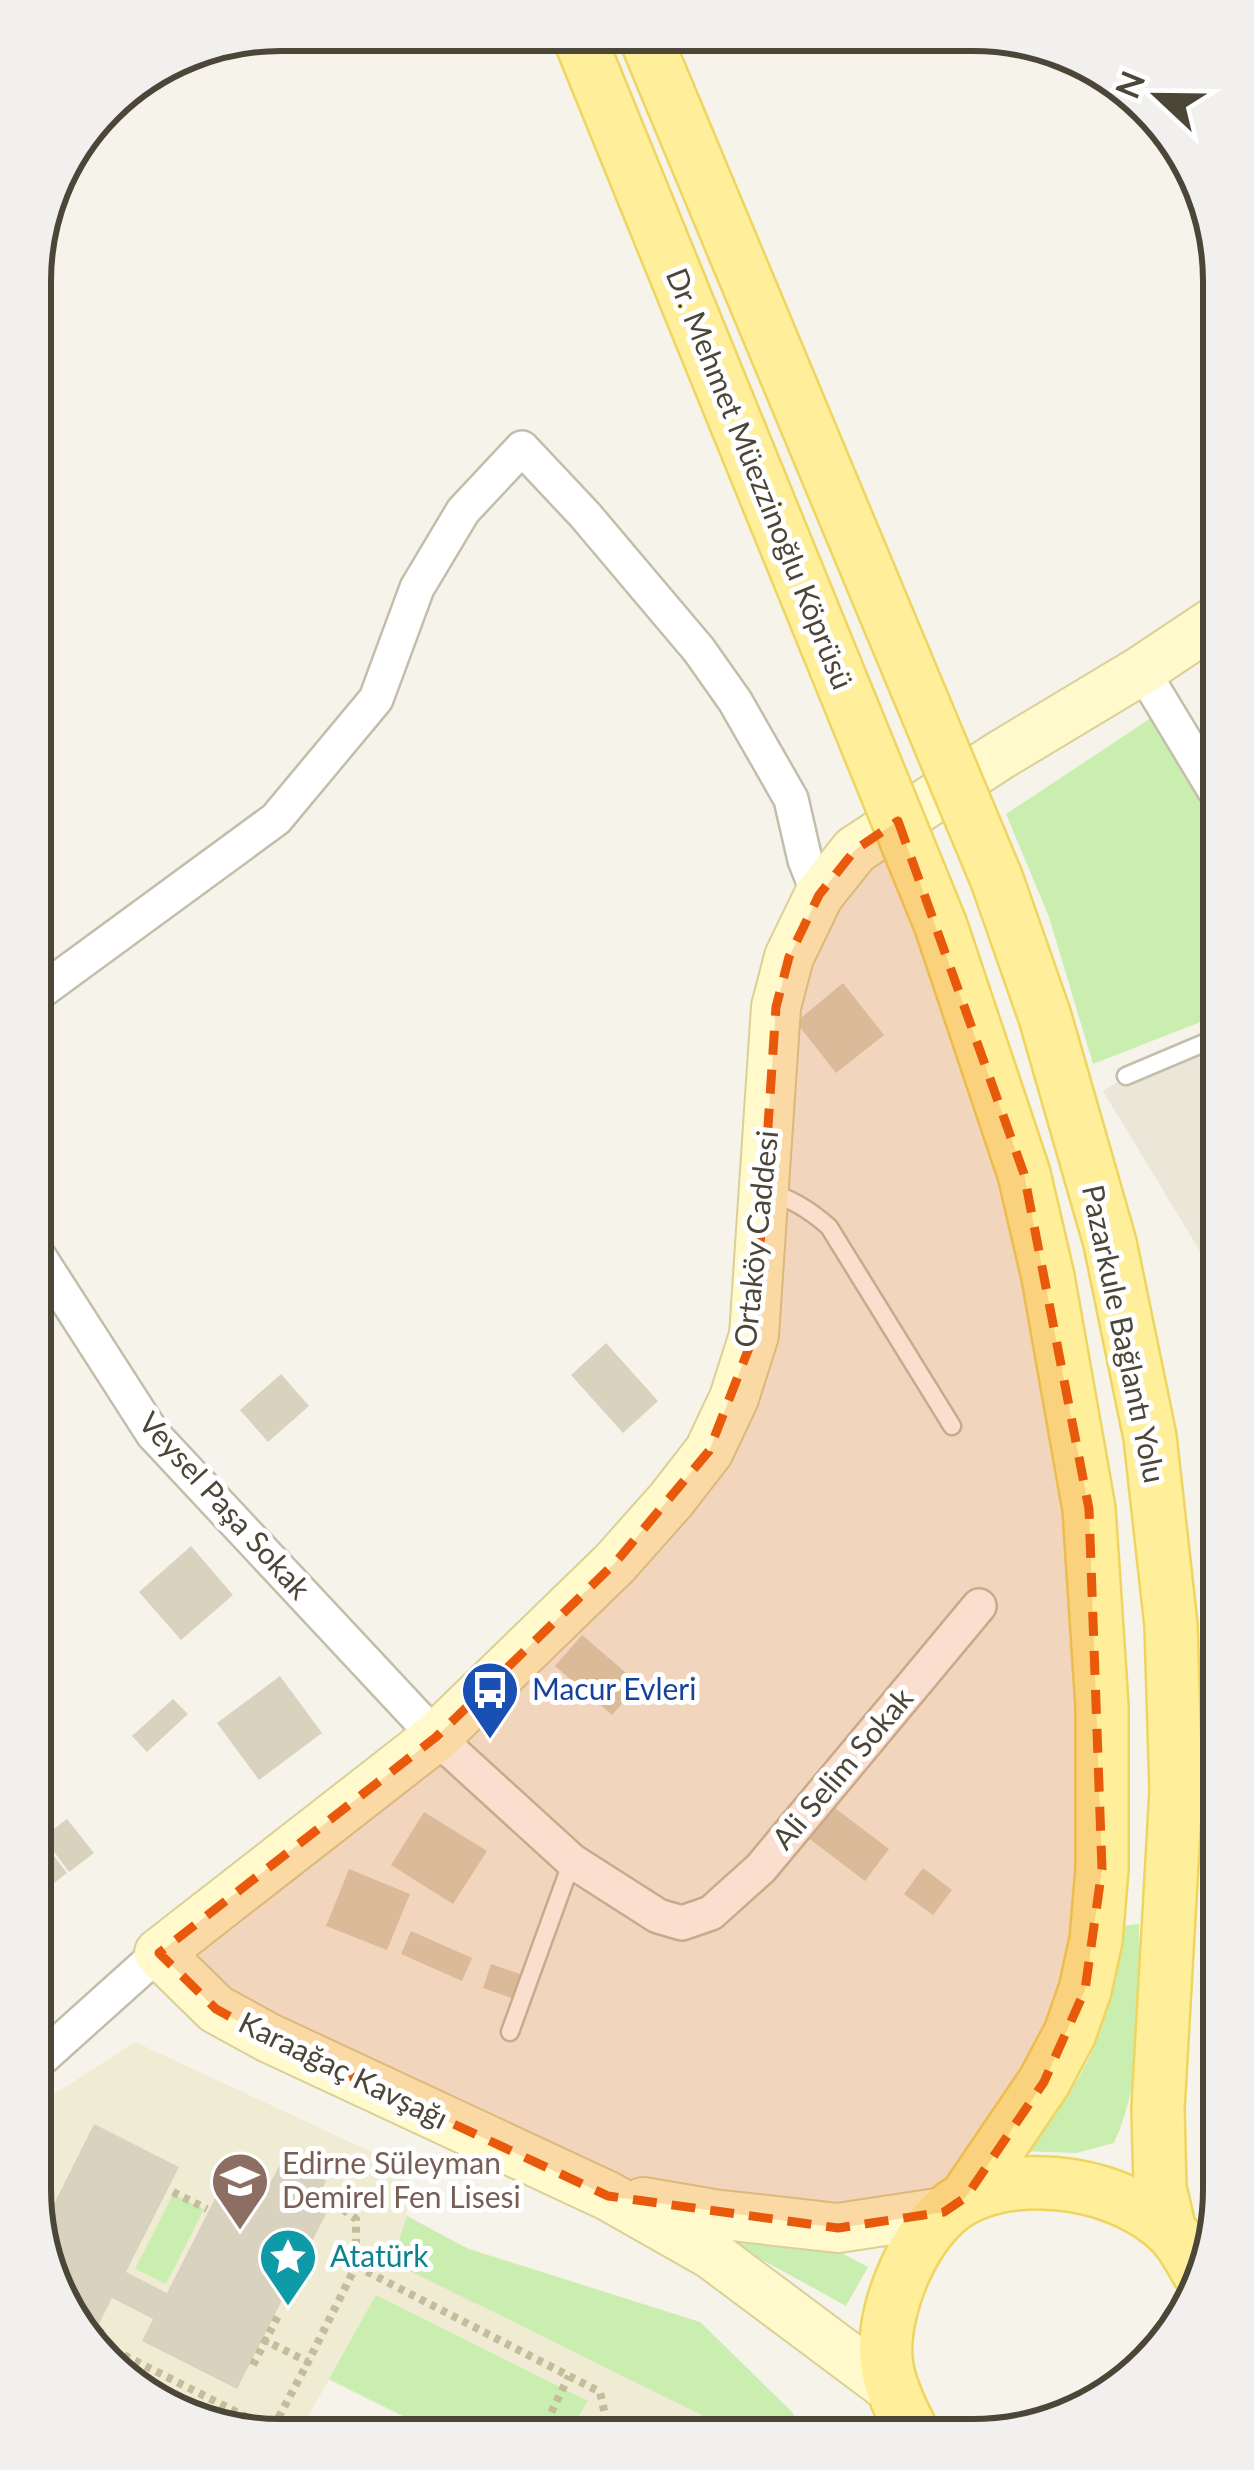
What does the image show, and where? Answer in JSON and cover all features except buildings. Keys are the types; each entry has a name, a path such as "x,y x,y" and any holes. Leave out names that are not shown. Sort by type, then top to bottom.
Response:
{"main road":[{"name":"Dr. Mehmet Müezzinoğlu Köprüsü","path":"585,51 941,926"},
{"name":"Dr. Mehmet Müezzinoğlu Köprüsü","path":"652,51 997,880"},
{"name":"Ortaköy Caddesi","path":"159,1953 436,1737 615,1563 709,1451 734,1398 754,1335 776,1007 789,957 819,895 855,850 1203,629"},
{"name":"Pazarkule Bağlantı Yolu","path":"997,880 1045,1017 1110,1243 1150,1437 1171,1624 1175,1768 1158,2108 1160,2188 1184,2251"},
{"name":"Pazarkule Bağlantı Yolu","path":"902,2410 886,2360 896,2288 916,2250 955,2205 1043,2082 1070,2033 1096,1940 1102,1868 1102,1706 1088,1509 1048,1277 1024,1174 941,926"},
{"name":"Karaağaç Kavşağı","path":"159,1953 216,2009 269,2038 608,2195 712,2255 902,2410"},
{"path":"955,2205 1007,2185 1083,2186 1126,2202 1184,2251"},
{"name":"Karaağaç Kavşağı","path":"608,2195 713,2214 838,2228 955,2205"}],"street":[{"path":"51,984 276,819 376,699 417,588 463,511 522,448 586,514 699,650 735,701 790,799 819,895"},
{"path":"1142,670 1203,771"},
{"name":"Veysel Paşa Sokak","path":"51,1275 154,1434 436,1737 572,1862 658,1916 682,1923 696,1920"},
{"name":"Ali Selim Sokak","path":"696,1920 711,1913 761,1868 979,1606"},
{"name":"Ortaköy Caddesi","path":"51,2050 159,1953"}],"lane":[{"path":"1126,1076 1203,1043"},
{"path":"765,1191 794,1201 830,1227 952,1426"},
{"path":"510,2032 572,1862"}],"path":[{"path":"173,2187 207,2209"},
{"path":"276,2419 356,2266 356,2219 320,2193"},
{"path":"356,2266 600,2392 605,2419"},
{"path":"253,2365 279,2314"},
{"path":"264,2340 308,2362"},
{"path":"120,2354 228,2412"},
{"path":"548,2419 569,2376"}],"highlighted area":[{"path":"898,821 1024,1174 1089,1509 1102,1869 1085,1990 1044,2082 966,2197 944,2212 838,2228 608,2196 269,2038 216,2009 159,1953 436,1737 615,1563 709,1451 754,1335 776,1007 789,957 819,895 855,850"}],"shaded area":[{"path":"1203,1032 1203,1256 1103,1091"},
{"name":"Edirne Süleyman Demirel Fen Lisesi","path":"135,2042 406,2168 407,2216 468,2248 700,2322 796,2419 408,2419 329,2380 306,2419 251,2417 193,2401 166,2388 118,2352 75,2291 55,2234 51,2204 51,2096"}],"green space":[{"path":"1157,714 1203,800 1203,1021 1093,1064 1049,917 1006,814"},
{"path":"1139,1924 1135,2064 1114,2143 1076,2153 1019,2151 1080,2075 1106,2013 1122,1926"},
{"path":"173,2194 204,2209 166,2284 135,2269"},
{"path":"407,2216 468,2249 700,2322 796,2419 710,2419 392,2262"},
{"path":"730,2242 843,2254 868,2267 846,2306"},
{"path":"376,2295 588,2401 577,2419 409,2419 329,2379"}],"place":[{"name":"Macur Evleri","path":"490,1741"},
{"name":"Edirne Süleyman Demirel Fen Lisesi","path":"240,2232"},
{"name":"Atatürk","path":"288,2308"}]}
